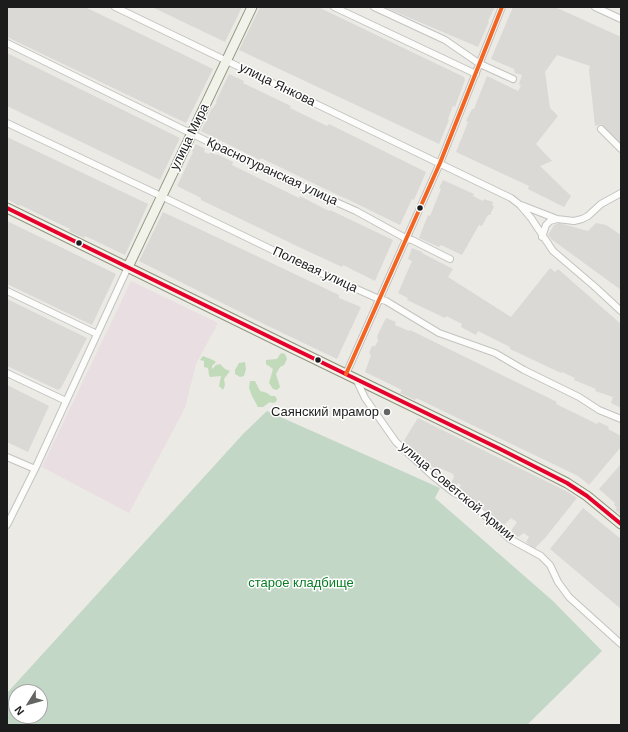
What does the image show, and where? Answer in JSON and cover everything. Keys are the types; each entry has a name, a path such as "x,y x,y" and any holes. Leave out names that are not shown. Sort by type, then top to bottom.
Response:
{"street":[{"name":"улица Янкова","path":"115,7 440,163 511,198 520,205"},
{"name":"улица Мира","path":"128,267 252,7"},
{"path":"334,7 476,74"},
{"path":"374,7 445,40 480,64 513,79"},
{"path":"346,374 440,163 502,7"},
{"path":"595,7 621,19"},
{"name":"Краснотуранская улица","path":"7,43 280,177 356,211 406,239 412,240 450,259"},
{"name":"Полевая улица","path":"7,123 316,271 386,301 439,333 495,353 524,370 579,397 599,410 621,420"},
{"path":"601,129 621,149"},
{"path":"520,205 557,219 574,221 582,219 601,204 621,193"},
{"path":"520,205 531,218 542,237 553,251 621,311"},
{"path":"7,208 567,483 587,496 621,524"},
{"path":"542,237 546,225 550,221 557,219"},
{"path":"7,525 35,469 128,267"},
{"path":"7,291 97,334"},
{"path":"7,373 66,401"},
{"name":"улица Советской Армии","path":"355,378 365,398 396,442 434,477 453,492 468,500 510,539 541,556 550,566 568,597 621,644"},
{"path":"7,457 35,469"}],"shaded area":[{"path":"7,7 85,7 213,69 186,123 7,37"},
{"path":"152,7 242,7 225,42"},
{"path":"260,7 318,7 464,77 465,80 455,107 453,106 439,144 239,50"},
{"path":"384,7 495,7 478,47"},
{"path":"513,7 555,7 621,37 621,144 601,124 595,126 589,70 590,66 557,55 545,72 550,108 558,116 536,144 552,161 540,166 571,196 564,207 528,189 529,186 456,152 468,122 466,121 472,109 474,109 487,76 518,91 521,86 519,84 522,75 515,73 514,69 491,59"},
{"path":"7,53 180,138 160,180 7,106"},
{"path":"229,74 244,81 243,83 291,106 290,108 327,126 329,124 426,172 414,200 412,199 400,225 261,158 260,160 201,131 212,108 217,102 216,101"},
{"path":"7,137 148,204 125,255 85,236 84,238 69,231 70,229 7,199"},
{"path":"196,144 205,149 204,152 209,154 211,152 216,155 217,154 233,162 232,165 299,198 300,196 393,240 375,281 343,265 342,267 301,248 201,200 201,198 177,186"},
{"path":"443,180 474,194 473,196 483,201 484,199 493,202 492,205 494,206 490,215 488,215 482,226 479,225 462,255 441,245 439,247 419,238 428,215 430,216"},
{"path":"163,212 339,295 339,298 361,307 337,359 139,261"},
{"path":"7,221 116,274 92,325 7,284"},
{"path":"559,223 588,231 596,223 606,225 621,235 621,290 551,239 548,235 554,225"},
{"path":"412,248 453,269 448,277 511,317 550,268 555,272 558,269 621,324 621,408 611,403 613,397 595,391 596,389 574,380 575,378 510,349 510,347 478,331 476,335 461,327 462,324 446,316 445,318 407,300 408,298 398,293 412,261 408,259"},
{"path":"131,281 218,323 196,364 185,408 129,513 42,467"},
{"path":"7,299 87,338 61,388 58,390 7,366"},
{"path":"386,318 396,322 395,325 409,331 410,330 557,402 556,404 597,424 599,422 609,427 608,429 621,436 621,447 589,485 578,476 416,398 415,400 400,393 402,390 365,372 371,355 369,353 372,346 375,346 378,341 377,336"},
{"path":"7,385 49,406 28,452 7,442"},
{"path":"418,418 566,491 577,498 545,538 534,549 526,542 529,537 524,533 518,537 511,531 517,522 511,518 504,525 459,488 461,485 458,483 456,486 451,483 454,477 453,474 440,468 438,471 403,442"},
{"path":"621,464 621,515 615,510 617,508 614,505 615,503 599,489"},
{"path":"583,508 621,539 621,609 550,549"}],"green space":[{"path":"281,353 285,354 287,359 276,374 280,387 277,390 273,389 269,383 273,369 266,364 266,360 277,359"},
{"path":"203,356 216,362 212,366 212,369 216,365 220,364 225,369 230,371 224,379 225,385 223,390 219,386 221,376 210,377 208,368 204,367 204,361 200,360"},
{"path":"245,362 246,369 244,376 240,377 235,374 235,370 239,363"},
{"path":"250,381 255,381 260,391 271,396 275,396 277,399 276,402 270,402 263,407 258,407 249,388"},
{"name":"старое кладбище","path":"267,411 440,488 435,498 553,601 602,651 527,725 7,725 8,692 8,724 48,724 48,684 15,684 244,433"}],"transit line":[{"path":"346,374 440,163 502,7"},
{"path":"7,208 567,483 587,496 621,524"}],"place":[{"name":"Саянский мрамор","path":"387,412"}]}
